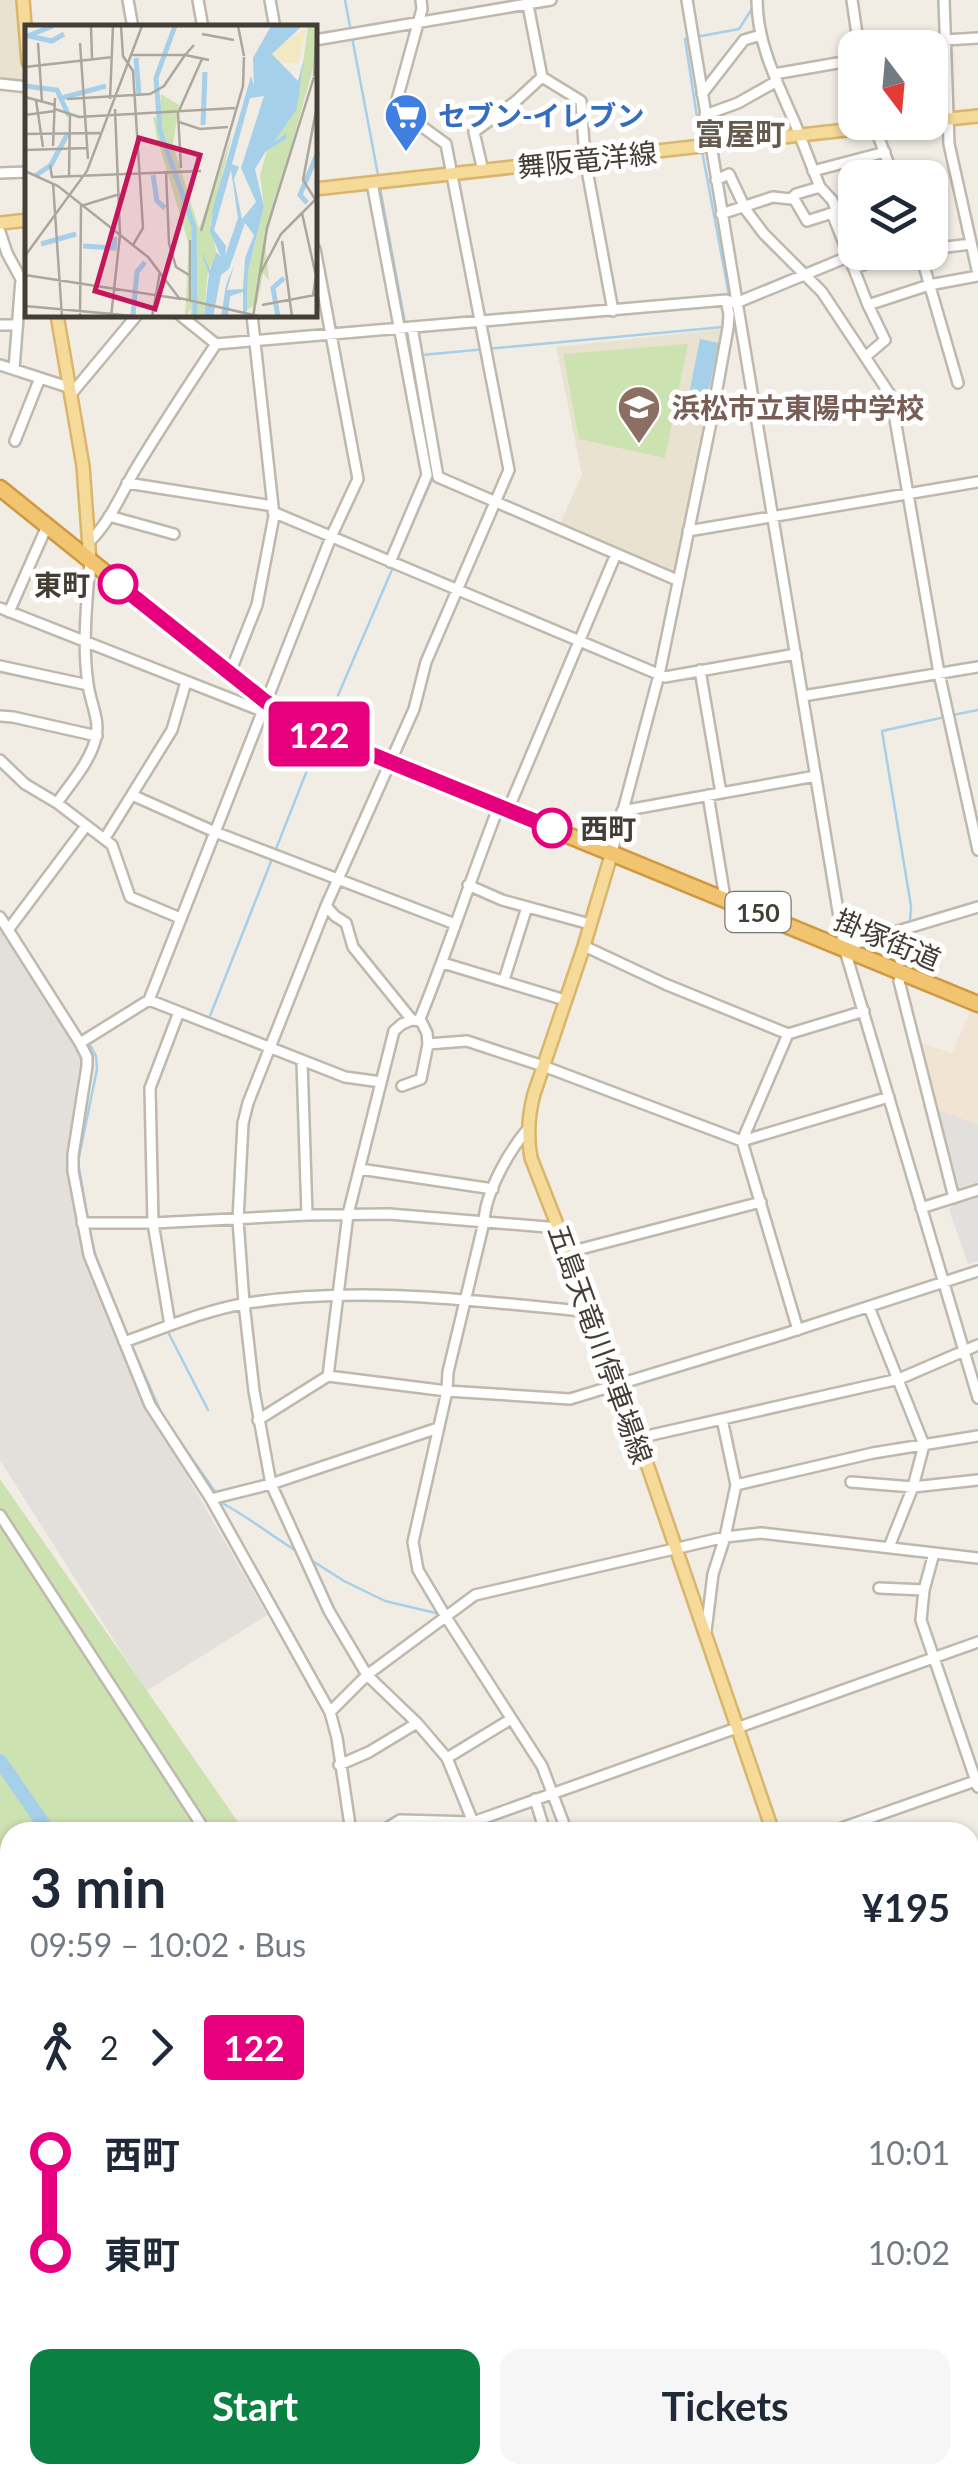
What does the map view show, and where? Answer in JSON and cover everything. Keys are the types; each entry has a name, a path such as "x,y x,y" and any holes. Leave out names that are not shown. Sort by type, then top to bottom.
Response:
{"highway":[{"name":"掛塚街道","path":"0,488 230,673 264,707 391,764 978,1004"}],"main road":[{"path":"24,0 26,25"},
{"path":"950,119 978,116"},
{"name":"舞阪竜洋線","path":"318,189 838,130"},
{"path":"0,223 25,220"},
{"path":"58,318 83,466 90,561"},
{"name":"五島天竜川停車場線","path":"612,852 534,1094 528,1130 531,1158 620,1385 769,1822"}],"street":[{"path":"128,0 132,25"},
{"path":"198,0 202,25"},
{"path":"270,0 274,25"},
{"path":"421,0 422,9 395,107 446,144 509,470 426,662 414,708 326,906 248,1103 243,1123 238,1220 258,1420 270,1484 328,1610 367,1675 447,1758 471,1822"},
{"path":"318,40 551,0"},
{"path":"686,0 722,214 732,302 844,947 978,1398"},
{"path":"757,0 761,35 775,77 820,187 836,211 807,221 793,197"},
{"path":"852,0 857,30"},
{"path":"944,0 946,30"},
{"path":"528,2 542,77 581,101 585,159 613,311"},
{"path":"702,94 744,40 761,35"},
{"path":"948,40 978,38"},
{"path":"705,115 738,103 775,77 838,64"},
{"path":"483,170 474,132 542,77"},
{"path":"868,305 929,285 978,275 949,144 948,80"},
{"path":"0,84 25,87"},
{"path":"880,140 888,160"},
{"path":"814,171 885,152"},
{"path":"0,173 25,172"},
{"path":"716,180 728,174 764,234 822,292 892,396 939,673 978,850"},
{"path":"376,182 427,475 393,563"},
{"path":"722,214 820,187"},
{"path":"832,212 838,227"},
{"path":"0,232 24,281 14,370"},
{"path":"948,247 971,244"},
{"path":"184,318 216,344 732,302 838,261"},
{"path":"80,1042 148,1000 331,537 358,479 318,265"},
{"path":"856,270 885,340 865,356"},
{"path":"925,270 958,384"},
{"path":"612,852 659,675 732,302"},
{"path":"0,365 71,390 134,318"},
{"path":"230,673 257,605 273,509 252,318"},
{"path":"0,325 18,324"},
{"path":"412,327 438,477 677,580"},
{"path":"89,542 103,528 170,412 216,344"},
{"path":"15,441 40,378"},
{"path":"688,531 978,482"},
{"path":"128,483 273,509 665,677 796,654"},
{"path":"109,516 174,534"},
{"path":"47,526 4,610 186,682 264,707"},
{"path":"415,1021 443,963 468,885 616,554"},
{"path":"57,803 91,752 97,736 85,642 90,561"},
{"path":"0,666 88,685"},
{"path":"802,696 978,667"},
{"path":"700,670 721,793"},
{"path":"105,838 172,730 186,682"},
{"path":"0,716 97,736"},
{"path":"0,760 25,784 112,845 130,897 180,918"},
{"path":"622,810 816,776"},
{"path":"708,795 722,897"},
{"path":"132,796 456,924"},
{"path":"8,930 86,826"},
{"path":"468,885 502,900 590,924"},
{"path":"326,906 346,923 353,947 427,1033 421,1079 402,1086"},
{"path":"504,980 527,907"},
{"path":"844,947 978,907"},
{"path":"0,917 86,1057 72,1155 90,1255 150,1405 211,1499 330,1712 349,1822"},
{"path":"584,946 788,1034 864,1011"},
{"path":"443,963 566,1000"},
{"path":"904,973 900,980 954,1198"},
{"path":"148,1000 178,1015 345,1077 381,1082"},
{"path":"170,1326 152,1223 150,1088 178,1015"},
{"path":"328,1376 348,1214 394,1031 415,1021"},
{"path":"788,1034 742,1141 798,1330"},
{"path":"428,1044 467,1041 742,1141 888,1097"},
{"path":"302,1060 308,1215"},
{"path":"528,1130 514,1146 484,1214 414,1542 418,1570 542,1766 563,1822"},
{"path":"360,1168 493,1189"},
{"path":"922,1208 978,1190"},
{"path":"569,1252 762,1202"},
{"path":"82,1223 388,1214 559,1228"},
{"path":"258,1420 328,1376 447,1391 570,1400 978,1271"},
{"path":"124,1342 244,1304 307,1296 467,1300 591,1312"},
{"path":"869,1307 924,1444 913,1487 889,1547"},
{"path":"638,1438 899,1379 978,1345"},
{"path":"705,1638 713,1574 736,1485 722,1419"},
{"path":"211,1499 270,1484 438,1428"},
{"path":"736,1485 873,1452 978,1436"},
{"path":"851,1482 913,1487 978,1480"},
{"path":"0,1515 200,1822"},
{"path":"330,1712 367,1675 475,1596 688,1544 761,1533 978,1558"},
{"path":"859,1822 977,1782 920,1620 934,1553"},
{"path":"879,1588 924,1590"},
{"path":"484,1822 553,1793 978,1642"},
{"path":"447,1758 511,1719"},
{"path":"339,1765 417,1723"},
{"path":"535,1800 542,1822"}],"shaded area":[{"path":"0,0 17,0 23,83 0,80"},
{"name":"浜松市立東陽中学校","path":"722,329 709,415 673,574 559,526 582,474 556,347"},
{"path":"0,908 86,1057 73,1171 110,1325 145,1407 267,1615 146,1691 0,1460"},
{"path":"971,1009 978,1011 978,1185 958,1192 932,1103 921,1043 952,1053"},
{"path":"934,1108 978,1125 978,1182 959,1188"},
{"path":"978,1195 978,1261 968,1264 949,1210 955,1202"}],"green space":[{"path":"688,344 665,458 579,439 563,354"},
{"path":"0,1479 238,1822 0,1822"}],"water":[{"path":"700,339 719,343 707,398 689,394"}],"waterway":[{"path":"345,0 378,175"},
{"path":"701,143 685,39 739,29 753,7"},
{"path":"702,151 729,295"},
{"path":"380,188 405,323"},
{"path":"422,355 723,327"},
{"path":"397,558 433,477 406,331"},
{"path":"324,728 394,565"},
{"path":"953,715 978,710"},
{"path":"907,966 911,906 882,731 945,717"},
{"path":"208,1021 319,740"},
{"path":"87,1215 78,1162 97,1069 89,1043 149,1005"},
{"path":"179,1017 204,1027"},
{"path":"89,1229 96,1257 128,1336"},
{"path":"168,1332 208,1410"},
{"path":"131,1344 163,1417 216,1493"},
{"path":"222,1503 300,1553"},
{"path":"311,1560 385,1601 440,1614"},
{"path":"0,1761 42,1822"},
{"path":"549,1796 558,1822"}],"bus line":[{"name":"122","path":"118,584 266,702 312,730 552,828"}],"place":[{"name":"セブン-イレブン","path":"406,153"},
{"name":"浜松市立東陽中学校","path":"639,445"},
{"name":"東町","path":"118,584"},
{"name":"西町","path":"552,828"}],"district":[{"name":"富屋町","path":"740,133"}]}
